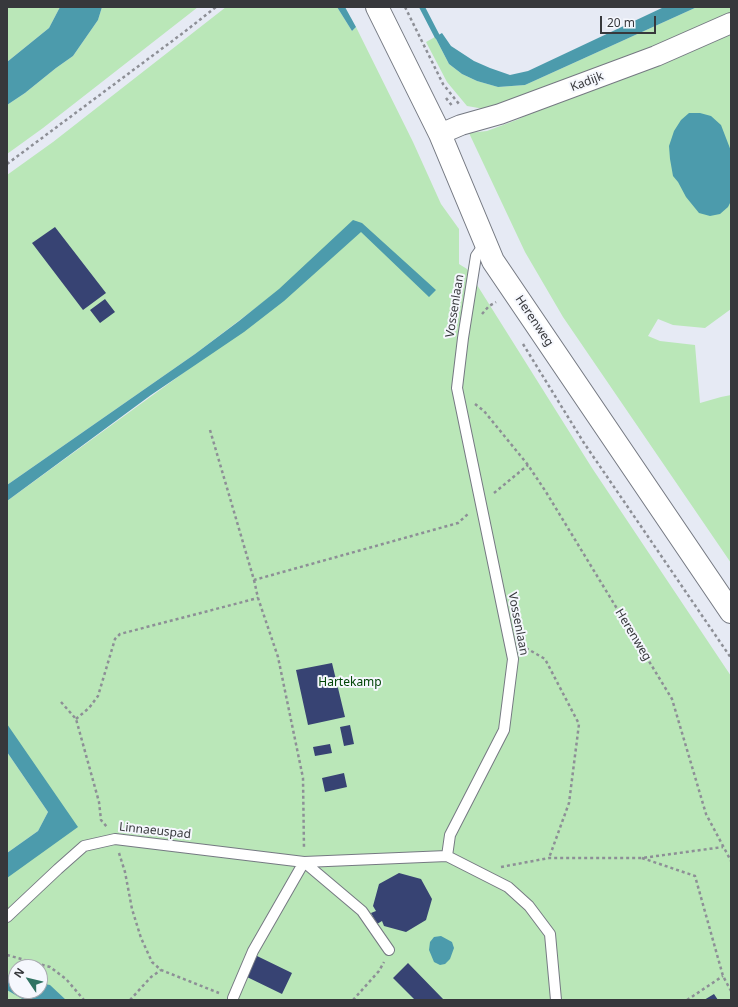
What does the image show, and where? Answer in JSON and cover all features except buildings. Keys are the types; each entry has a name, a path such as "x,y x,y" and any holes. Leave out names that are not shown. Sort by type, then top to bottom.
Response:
{"main road":[{"name":"Herenweg","path":"378,7 440,134 493,261 731,612"}],"street":[{"name":"Kadijk","path":"440,134 461,125 490,118 656,56 731,23"}],"lane":[{"name":"Vossenlaan","path":"447,856 450,835 504,730 513,659 482,503 457,388 476,256 486,242"},
{"name":"Linnaeuspad","path":"7,917 84,846 115,839 304,862 447,856"},
{"path":"447,856 508,887 529,906 550,934 556,1000"},
{"path":"233,998 253,951 304,862 362,911 389,950"}],"path":[{"path":"7,164 216,7"},
{"path":"405,7 443,84 459,104 481,110 490,118"},
{"name":"Herenweg","path":"522,342 584,443 731,658"},
{"name":"Herenweg","path":"460,399 478,405 528,466 546,492 672,700 706,814 731,861"},
{"path":"210,430 258,598 278,657 303,778 304,862"},
{"path":"254,580 458,523 528,466"},
{"path":"76,719 89,708 98,696 115,639 120,634 258,598"},
{"path":"508,637 545,660 579,724 568,803 549,858"},
{"path":"61,702 76,719 99,802 101,820 115,839 125,872 132,909 141,938 152,962 161,970 233,998"},
{"path":"478,872 549,858 642,858 723,846"},
{"path":"642,858 695,876 723,976 731,991"},
{"path":"353,1000 379,972 389,950"},
{"path":"7,955 50,967 66,979 84,1000"},
{"path":"130,1000 150,977 161,970"},
{"path":"687,1000 723,976"}],"green space":[{"path":"7,7 60,7 49,28 7,62"},
{"path":"102,7 198,7 43,128 7,154 7,105 73,56 98,20"},
{"name":"Hartekamp","path":"226,7 337,7 352,31 356,27 413,142 441,204 459,229 459,264 467,269 592,468 731,676 731,1000 7,1000 7,873 67,827 7,732 7,501 186,371 274,294 195,354 7,485 7,175 53,142"},
{"path":"697,7 731,7 731,13 692,32 496,111 467,106 447,82 426,42 435,37 449,64 462,74 477,81 498,87 525,85"},
{"path":"731,31 731,309 705,328 673,325 658,319 648,336 660,341 695,345 700,403 731,395 731,563 563,317 525,252 469,133 487,131 519,119 536,110"},
{"path":"7,752 48,812 38,831 7,853"}],"water":[{"path":"60,7 102,7 98,20 73,56 7,105 7,62 49,28"},
{"path":"337,7 345,7 356,27 352,31"},
{"path":"664,7 697,7 525,85 498,87 477,81 462,74 449,64 435,37 442,33 451,46 474,61 510,75 528,71"},
{"path":"689,113 700,113 711,116 721,125 731,151 731,201 728,207 720,214 710,216 699,213 686,197 673,176 669,146 674,131 681,120"},
{"path":"353,220 362,223 436,290 429,297 361,232 284,301 244,332 151,395 7,501 7,485 195,354 239,321 279,289"},
{"path":"7,724 78,827 7,878 7,853 38,831 48,812 7,752"},
{"path":"441,936 452,942 454,948 450,959 445,964 440,965 434,962 429,950 430,942 434,937"},
{"path":"7,975 8,991 7,990"},
{"path":"48,985 66,1000 22,999 48,999"}],"waterway":[{"path":"422,7 437,36"}]}
